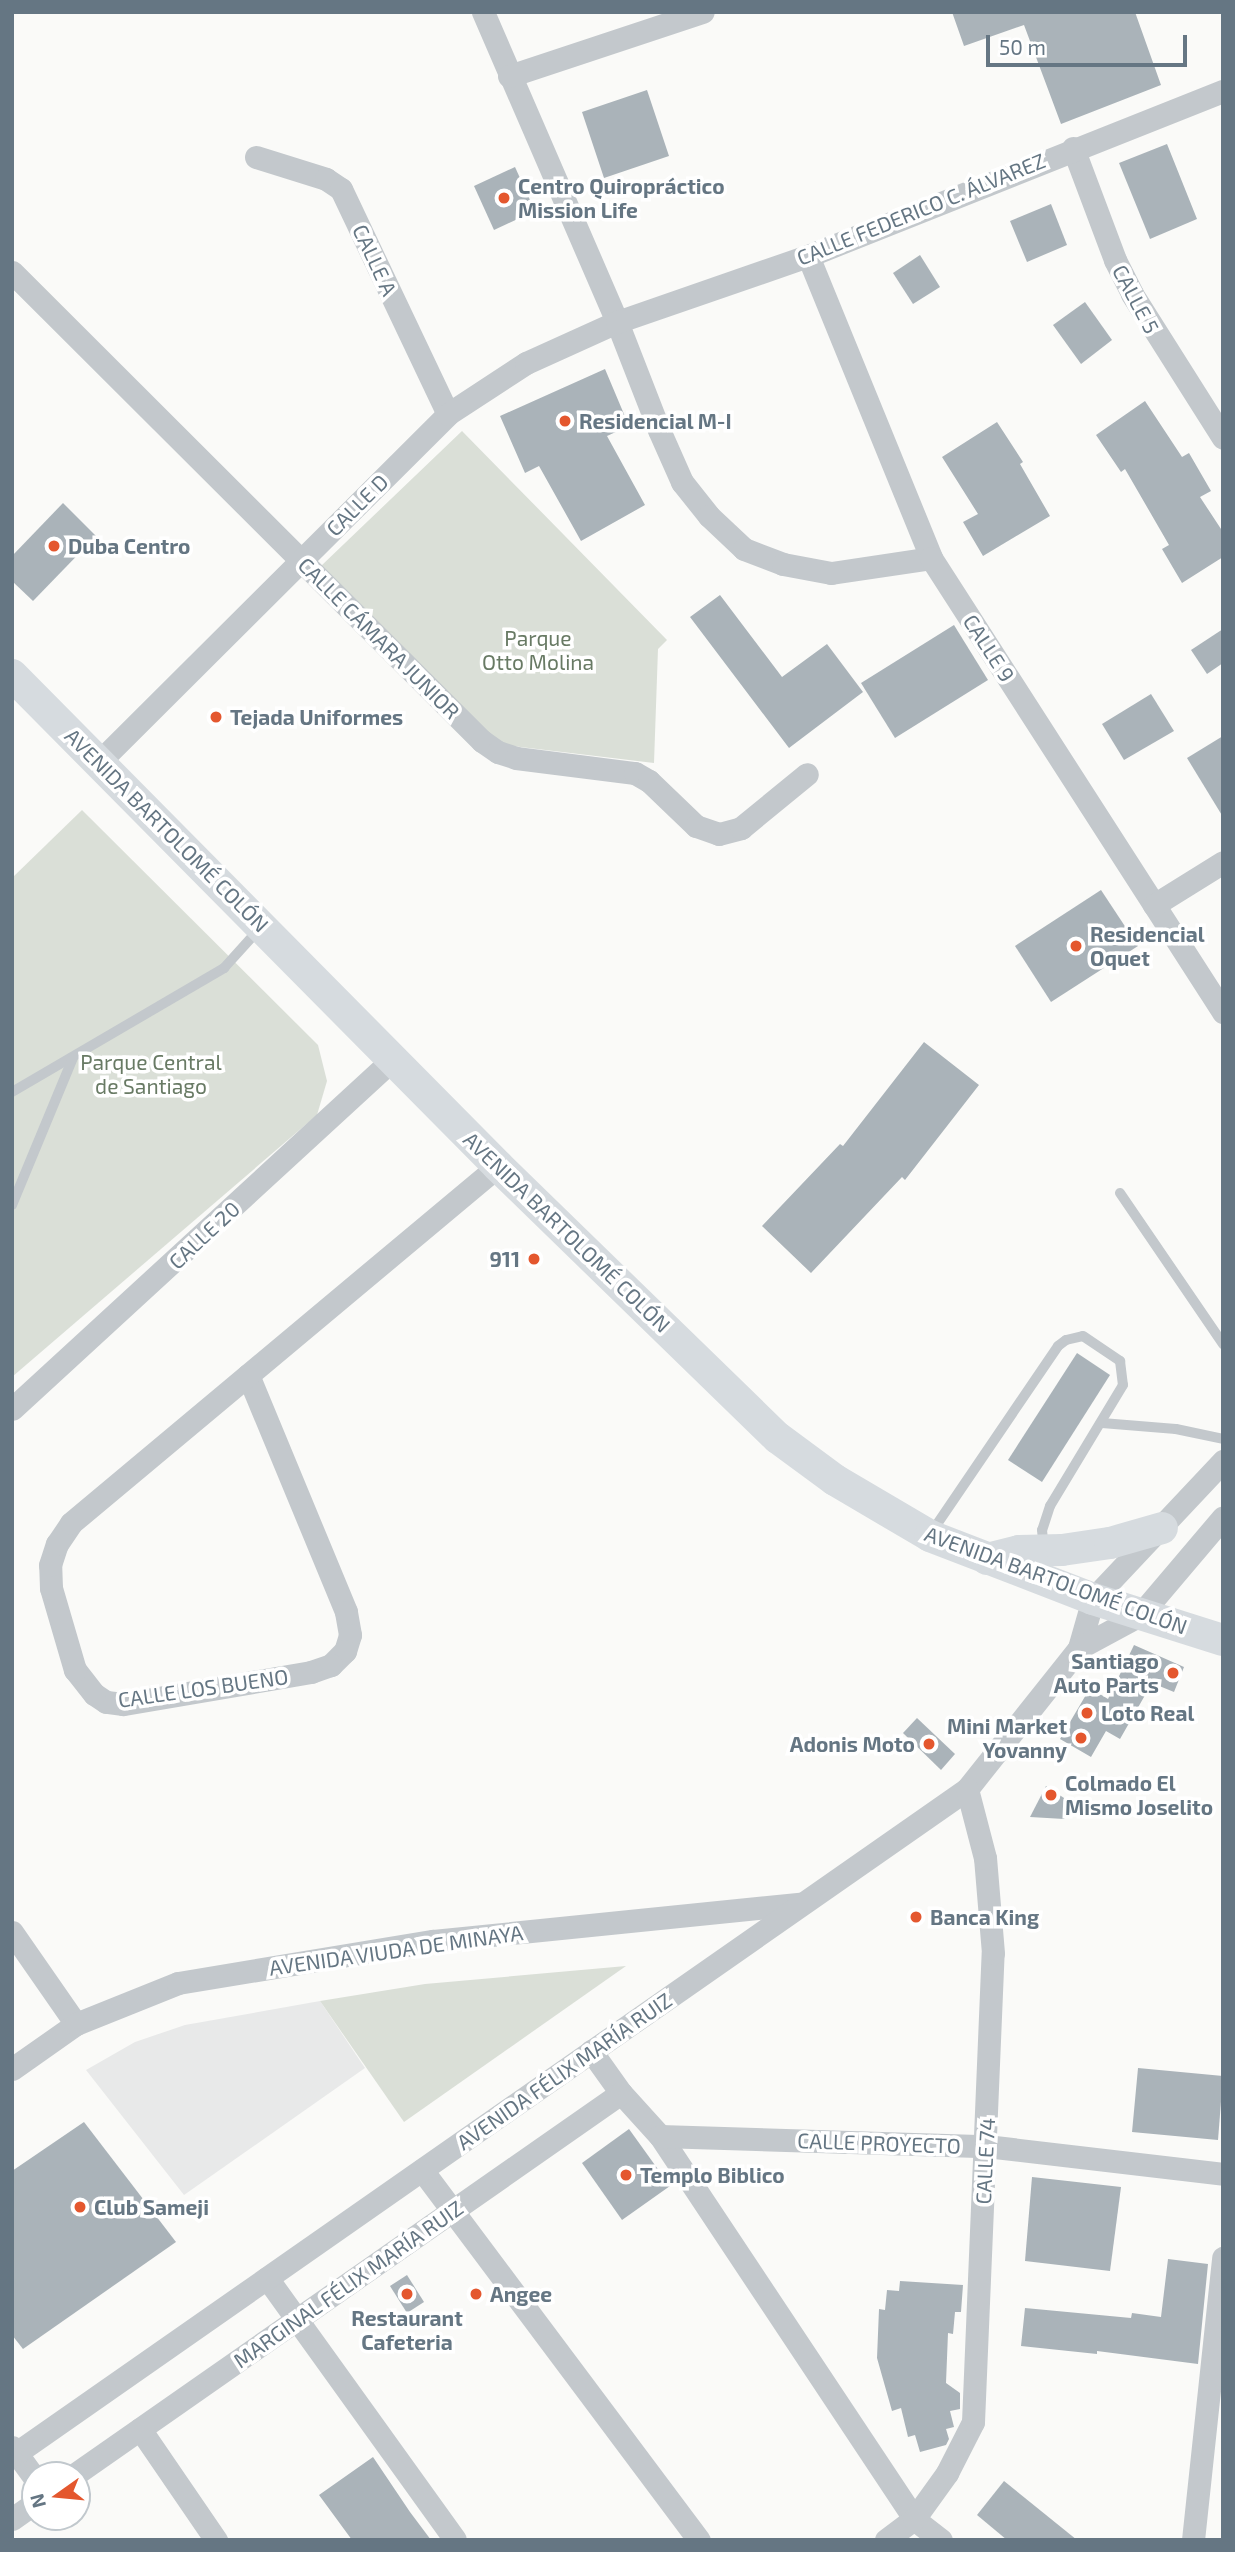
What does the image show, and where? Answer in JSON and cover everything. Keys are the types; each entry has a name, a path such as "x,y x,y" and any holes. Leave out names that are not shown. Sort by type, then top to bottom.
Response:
{"main road":[{"name":"AVENIDA BARTOLOMÉ COLÓN","path":"12,674 498,1166 778,1438 835,1480 930,1536 1093,1599 1223,1640"},
{"path":"987,1559 1009,1552 1126,1541 1161,1528"}],"street":[{"path":"483,12 617,322 682,482 709,516 744,549 783,564 831,573 931,558"},
{"path":"509,76 702,12"},
{"name":"CALLE FEDERICO C. ÁLVAREZ","path":"617,322 808,256 1223,90"},
{"name":"CALLE 5","path":"1073,148 1132,294 1223,438"},
{"name":"CALLE A","path":"256,157 326,179 341,189 447,414"},
{"name":"CALLE 9","path":"808,256 931,558 1223,1012"},
{"name":"CALLE CÁMARA JUNIOR","path":"12,272 482,741 498,752 516,758 635,773 649,781 696,827 719,834 741,828 807,774"},
{"name":"CALLE D","path":"99,762 447,414 526,363 617,322"},
{"path":"1154,905 1223,862"},
{"name":"CALLE 20","path":"12,1409 393,1059"},
{"name":"CALLE LOS BUENO","path":"248,1375 346,1612 350,1635 345,1651 331,1665 311,1672 123,1704 106,1702 94,1694 75,1670 51,1588 50,1565 57,1544 71,1523 92,1503 498,1166"},
{"path":"1093,1599 1223,1461"},
{"path":"1140,1615 1223,1517"},
{"name":"AVENIDA FÉLIX MARÍA RUIZ","path":"1080,1648 1093,1599"},
{"name":"AVENIDA FÉLIX MARÍA RUIZ","path":"14,2452 967,1789 1080,1648 1140,1615"},
{"name":"CALLE 74","path":"886,2540 914,2519 947,2473 973,2422 993,1953 985,1858 967,1789"},
{"name":"AVENIDA VIUDA DE MINAYA","path":"12,2069 76,2024 178,1983 406,1945 802,1904"},
{"path":"12,1932 76,2024"},
{"path":"591,2051 621,2093 660,2136 914,2519 941,2540"},
{"name":"MARGINAL FÉLIX MARÍA RUIZ","path":"91,2463 621,2093"},
{"name":"CALLE PROYECTO","path":"660,2136 986,2147 1223,2174"},
{"path":"422,2169 699,2540"},
{"path":"1194,2540 1223,2258"},
{"path":"267,2278 456,2540"},
{"path":"140,2429 216,2540"}],"lane":[{"path":"12,1093 224,968 261,926"},
{"path":"12,1205 73,1058"},
{"path":"1120,1193 1223,1344"},
{"path":"930,1536 1058,1346 1074,1336 1083,1336 1121,1361 1123,1385 1050,1506 1042,1530 1045,1550"},
{"path":"1102,1423 1176,1429 1223,1439"}],"shaded area":[{"path":"320,2001 365,2068 184,2195 86,2070 135,2042 185,2025"}],"green space":[{"name":"Parque Otto Molina","path":"462,431 667,640 658,649 654,763 504,745 492,740 321,566"},
{"name":"Parque Central de Santiago","path":"82,810 318,1045 327,1081 317,1115 12,1377 12,878"},
{"path":"626,1966 404,2122 320,2001 425,1984"}],"building":[{"path":"952,12 1135,12 1161,85 1061,124 1024,25 964,46"},
{"path":"647,90 669,156 604,178 582,112"},
{"path":"1167,144 1197,219 1150,239 1119,163"},
{"name":"Centro Quiropráctico Mission Life","path":"515,167 535,211 494,230 474,186"},
{"path":"1051,204 1067,245 1027,262 1010,221"},
{"path":"920,255 940,287 913,304 893,273"},
{"path":"1085,302 1112,340 1081,364 1053,325"},
{"path":"605,369 629,426 607,436 645,505 581,541 539,466 525,473 500,416"},
{"path":"1145,401 1182,457 1189,453 1211,491 1200,497 1223,532 1223,557 1182,583 1162,549 1169,545 1125,469 1121,472 1096,435"},
{"path":"997,422 1023,462 1020,464 1050,516 983,556 963,522 978,514 942,457"},
{"name":"Duba Centro","path":"63,503 96,536 33,601 12,581 12,556"},
{"path":"720,595 782,677 827,644 863,692 789,748 690,617"},
{"path":"954,625 988,680 895,738 861,683"},
{"path":"1223,629 1223,663 1207,674 1191,650"},
{"path":"1151,694 1174,731 1124,760 1102,724"},
{"path":"1223,736 1223,817 1187,758"},
{"name":"Residencial Oquet","path":"1101,890 1138,946 1051,1002 1015,946"},
{"path":"924,1042 979,1085 905,1180 902,1177 811,1273 762,1226 840,1144 843,1146"},
{"path":"1077,1353 1110,1375 1042,1482 1008,1460"},
{"path":"1134,1645 1184,1667 1174,1692 1152,1683 1120,1739 1106,1731 1091,1757 1060,1739 1090,1688 1108,1699"},
{"name":"Adonis Moto","path":"917,1718 955,1754 941,1770 903,1733"},
{"name":"Colmado El Mismo Joselito","path":"1046,1786 1073,1804 1064,1819 1030,1817"},
{"path":"1138,2068 1223,2076 1218,2140 1132,2132"},
{"name":"Club Sameji","path":"84,2122 176,2242 23,2349 12,2335 12,2171"},
{"name":"Templo Biblico","path":"629,2129 670,2186 622,2220 582,2163"},
{"path":"1032,2177 1121,2187 1110,2271 1025,2261"},
{"path":"1168,2259 1208,2264 1198,2364 1097,2351 1097,2354 1021,2346 1025,2308 1131,2318 1132,2313 1161,2317"},
{"name":"Restaurant Cafeteria","path":"407,2275 424,2302 407,2313 390,2286"},
{"path":"900,2281 963,2285 961,2312 955,2312 953,2334 948,2333 946,2383 960,2393 960,2409 950,2411 954,2427 946,2429 949,2439 946,2445 920,2452 915,2435 908,2437 901,2408 892,2411 877,2358 879,2309 885,2310 887,2290 899,2291"},
{"path":"373,2457 431,2540 352,2540 319,2495"},
{"path":"1004,2481 1077,2540 1007,2540 977,2515"}],"place":[{"name":"Centro Quiropráctico Mission Life","path":"504,198"},
{"name":"Residencial M-I","path":"565,421"},
{"name":"Duba Centro","path":"54,546"},
{"name":"Tejada Uniformes","path":"216,717"},
{"name":"Residencial Oquet","path":"1076,946"},
{"name":"911","path":"534,1259"},
{"name":"Santiago Auto Parts","path":"1173,1673"},
{"name":"Loto Real","path":"1087,1713"},
{"name":"Mini Market Yovanny","path":"1081,1738"},
{"name":"Adonis Moto","path":"929,1744"},
{"name":"Colmado El Mismo Joselito","path":"1051,1795"},
{"name":"Banca King","path":"916,1917"},
{"name":"Templo Biblico","path":"626,2175"},
{"name":"Club Sameji","path":"80,2207"},
{"name":"Restaurant Cafeteria","path":"407,2294"},
{"name":"Angee","path":"476,2294"}]}
